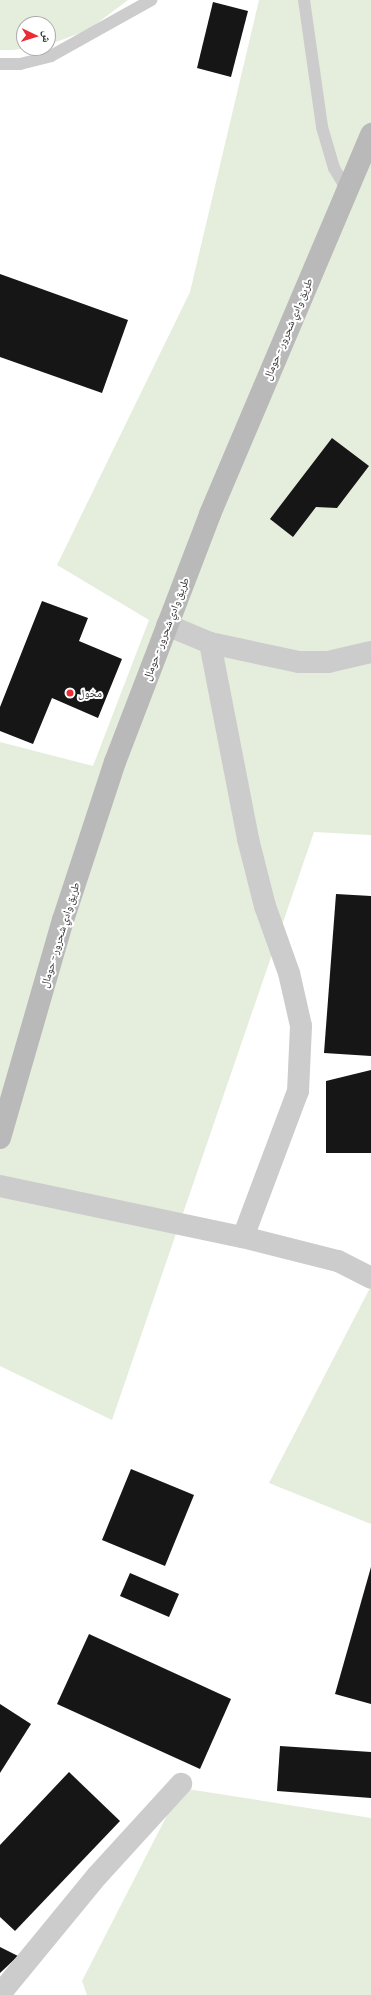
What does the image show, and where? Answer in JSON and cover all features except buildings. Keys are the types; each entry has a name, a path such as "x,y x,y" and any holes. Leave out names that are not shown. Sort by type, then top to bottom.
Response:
{"main road":[{"name":"طريق وادي شحرور - حومال","path":"0,1138 93,829 167,625 210,514 371,134"}],"street":[{"path":"167,625 210,643 299,662 328,662 371,652"},
{"path":"210,643 248,839 265,906 289,973 301,1026 298,1092 243,1237"},
{"path":"0,1186 243,1237 338,1261 371,1278"},
{"path":"0,1994 97,1876 181,1784"}],"lane":[{"path":"0,64 20,64 51,56 151,0"},
{"path":"304,0 322,127 334,168 346,190"}],"green space":[{"path":"0,0 128,0 88,30 56,42 56,16 16,16 16,50 0,50"},
{"path":"259,0 371,0 371,835 314,832 112,1420 0,1366 0,742 93,766 149,620 57,565 190,292"},
{"path":"371,1286 371,1524 269,1483"},
{"path":"181,1788 371,1818 371,1995 87,1995 82,1981"}],"place":[{"name":"مخول","path":"70,693"}]}
